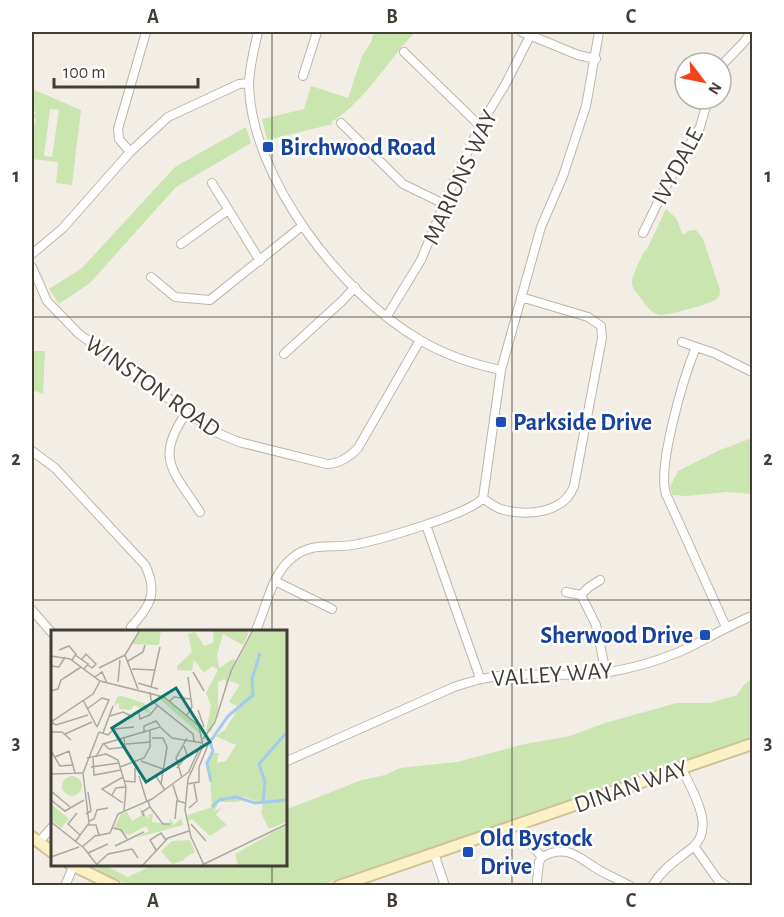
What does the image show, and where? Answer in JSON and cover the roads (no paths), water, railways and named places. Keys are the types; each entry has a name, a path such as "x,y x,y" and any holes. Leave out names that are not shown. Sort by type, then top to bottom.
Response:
{"street":[{"path":"130,152 119,139 118,129 146,32"},
{"path":"258,32 249,83 255,123 269,164 284,197 302,226 338,271 387,316 420,340 475,365 501,370"},
{"path":"303,76 317,32"},
{"path":"256,630 275,581 291,558 320,545 358,544 426,525 472,508 483,498 501,370 541,227 571,156 586,106 599,32"},
{"path":"733,54 751,32"},
{"path":"526,34 596,59"},
{"name":"MARIONS WAY","path":"387,316 421,260 480,126 505,85 526,34"},
{"path":"745,41 753,47"},
{"path":"404,52 480,126"},
{"path":"32,254 63,228 130,152 168,117 238,84 249,83"},
{"name":"IVYDALE","path":"643,233 665,188 700,127 705,111"},
{"path":"341,123 403,184 444,204"},
{"path":"212,183 260,261"},
{"path":"181,244 228,210"},
{"path":"151,277 175,297 210,300 302,226"},
{"name":"WINSTON ROAD","path":"32,267 47,301 63,321 187,412 226,437 332,464 350,456 358,447 420,340"},
{"path":"284,354 355,287"},
{"path":"483,498 504,510 527,512 557,507 567,499 574,486 600,349 602,330 597,321 588,316 521,297"},
{"path":"682,342 714,353 753,372"},
{"path":"696,347 675,413 664,486 726,627"},
{"path":"187,412 169,443 168,455 177,477 200,512"},
{"path":"32,451 55,468 144,565 150,576 152,588 150,603 130,630"},
{"path":"426,525 480,678"},
{"path":"581,596 600,580"},
{"path":"275,581 332,609"},
{"path":"566,592 581,596 596,625 606,673"},
{"path":"32,610 51,632"},
{"name":"VALLEY WAY","path":"286,762 454,687 480,678 506,675 606,673 655,661 680,652 726,627 753,616"},
{"name":"DINAN WAY","path":"339,885 753,744"},
{"path":"652,885 666,866 694,846 704,827 682,770"},
{"path":"51,828 35,840 51,851"},
{"path":"532,846 542,857"},
{"path":"694,846 718,880 726,885"},
{"path":"537,882 539,862 542,857 552,852 574,854 630,885"},
{"path":"434,853 445,885"},
{"path":"65,885 72,866 115,885"}],"place":[{"name":"Birchwood Road","path":"268,147"},
{"name":"Parkside Drive","path":"501,422"},
{"name":"Sherwood Drive","path":"705,635"},
{"name":"Old Bystock Drive","path":"468,852"}]}
